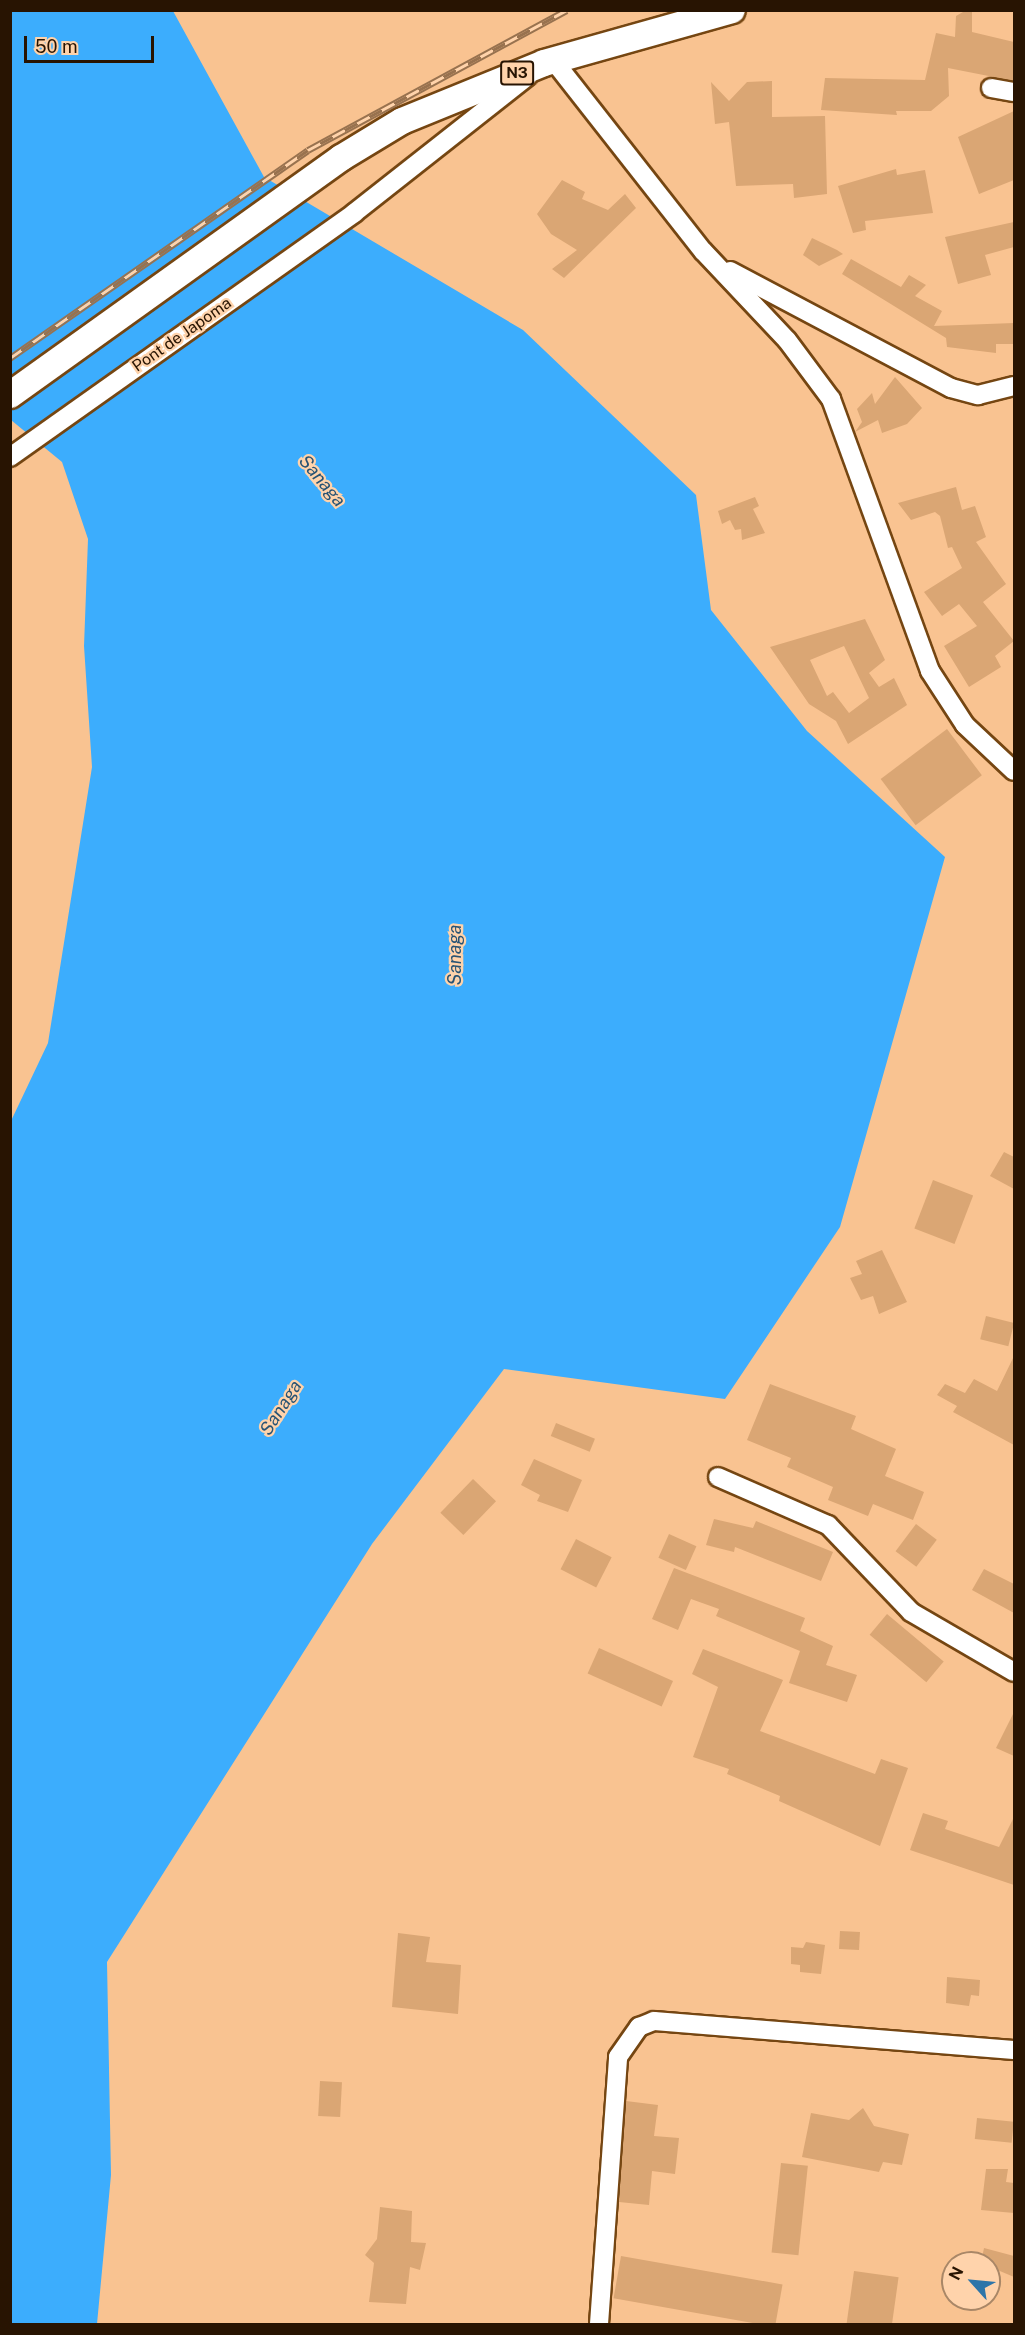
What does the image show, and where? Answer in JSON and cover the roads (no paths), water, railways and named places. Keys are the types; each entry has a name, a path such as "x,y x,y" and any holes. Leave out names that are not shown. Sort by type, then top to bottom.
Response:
{"highway":[{"name":"N3","path":"10,395 319,175 402,121 549,61 732,10"}],"street":[{"name":"Pont de Japoma","path":"10,457 354,213 549,61"},
{"path":"549,61 703,251 720,265 831,399 930,671 965,725 1014,771"},
{"path":"991,88 1014,92"},
{"path":"720,265 951,388 978,395 1014,386"},
{"path":"718,1477 822,1522 910,1612 1014,1672"},
{"path":"599,2325 618,2057 639,2027 654,2021 1014,2050"}],"water":[{"name":"Sanaga","path":"11,11 173,11 264,177 523,330 696,495 711,610 807,731 945,857 840,1227 725,1399 504,1369 372,1544 107,1962 111,2175 97,2324 11,2324 10,1123 48,1043 92,767 84,646 88,539 62,462 11,420"}],"railway":[{"path":"10,358 308,150 567,10"}]}
